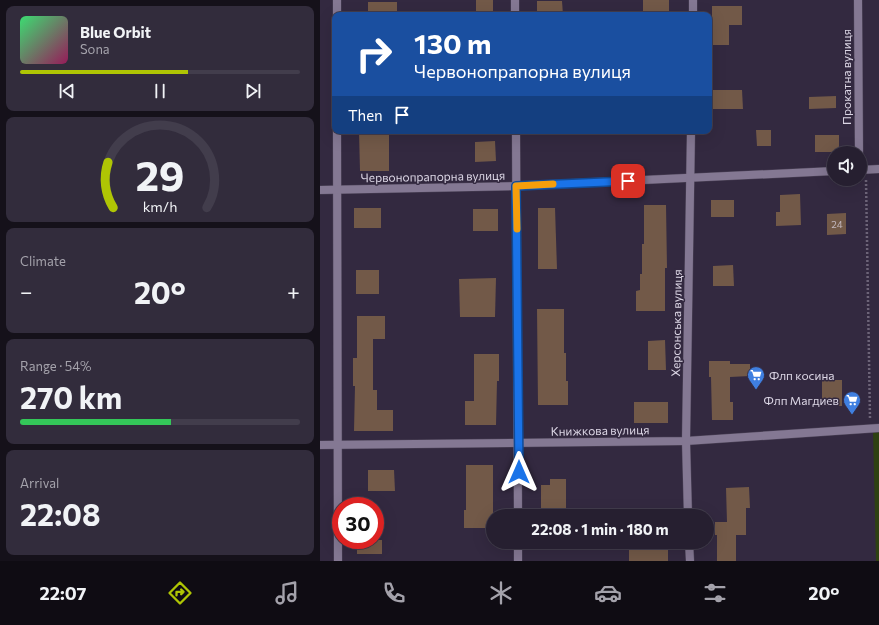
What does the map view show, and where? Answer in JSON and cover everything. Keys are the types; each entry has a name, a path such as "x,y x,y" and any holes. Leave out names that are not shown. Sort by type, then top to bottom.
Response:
{"street":[{"path":"337,0 337,12"},
{"path":"515,0 515,12"},
{"path":"692,12 693,0"},
{"name":"Прокатна вулиця","path":"858,0 859,146"},
{"path":"337,134 338,561"},
{"path":"516,134 519,443 518,509"},
{"name":"Херсонська вулиця","path":"688,509 686,441 691,134"},
{"path":"867,170 879,169"},
{"name":"Червонопрапорна вулиця","path":"320,190 516,186 827,171"},
{"name":"Книжкова вулиця","path":"320,445 686,441 879,428"},
{"path":"518,549 518,561"},
{"path":"689,549 690,561"}],"path":[{"path":"863,186 870,429"}],"green space":[{"path":"879,430 879,561 876,561 873,431"}],"building":[{"path":"476,0 493,0 493,12 476,12"},
{"path":"643,0 669,0 669,12 643,12"},
{"path":"537,1 562,1 563,12 537,12"},
{"path":"368,2 397,2 397,12 368,12"},
{"path":"712,6 742,6 742,25 729,25 729,45 712,45"},
{"path":"712,90 742,90 743,109 712,109"},
{"path":"836,96 836,108 809,109 809,97"},
{"path":"756,130 771,130 771,146 757,146"},
{"path":"359,134 389,134 389,171 360,171"},
{"path":"815,135 839,135 839,146 827,146 827,152 815,152"},
{"path":"495,141 496,161 475,162 475,142"},
{"path":"800,194 801,225 776,226 776,212 780,212 780,195"},
{"path":"711,200 734,200 734,217 711,217"},
{"path":"644,205 666,205 667,268 665,268 665,311 636,311 636,291 640,290 640,274 642,274"},
{"path":"354,208 381,208 381,228 354,228"},
{"path":"538,208 555,208 557,269 538,269"},
{"path":"473,209 498,209 498,231 473,231"},
{"path":"846,213 846,234 827,235 827,214"},
{"path":"733,265 734,286 713,286 713,266"},
{"path":"356,270 379,270 379,294 356,294"},
{"path":"496,278 495,317 460,317 459,279"},
{"path":"537,309 564,309 564,353 566,353 568,405 538,405"},
{"path":"357,316 385,316 385,339 373,339 373,390 377,390 377,410 393,410 393,431 354,431 355,386 353,386 353,358 357,358"},
{"path":"665,340 666,370 648,370 648,341"},
{"path":"474,354 499,354 496,425 465,425 465,401 474,401"},
{"path":"709,361 730,361 730,364 750,364 750,376 730,377 730,402 733,402 733,420 712,420"},
{"path":"822,380 842,380 842,406 822,406"},
{"path":"634,402 668,402 668,423 634,423"},
{"path":"466,465 493,465 493,509 486,509 486,528 464,528 464,510 466,510"},
{"path":"368,470 394,470 395,491 368,491"},
{"path":"550,479 566,479 566,509 541,509 541,485 550,485"},
{"path":"749,487 750,508 746,508 746,535 736,535 736,561 717,561 717,535 715,535 715,522 727,522 726,488"},
{"path":"357,549 382,549 382,554 357,554"},
{"path":"668,549 668,561 629,561 629,550"}],"slow traffic":[{"path":"517,229 516,186 553,184"}],"place":[{"name":"Флп косина","path":"756,390"},
{"name":"Флп Магдиев","path":"852,415"}],"route":[{"path":"519,472 516,186 628,181"}]}
